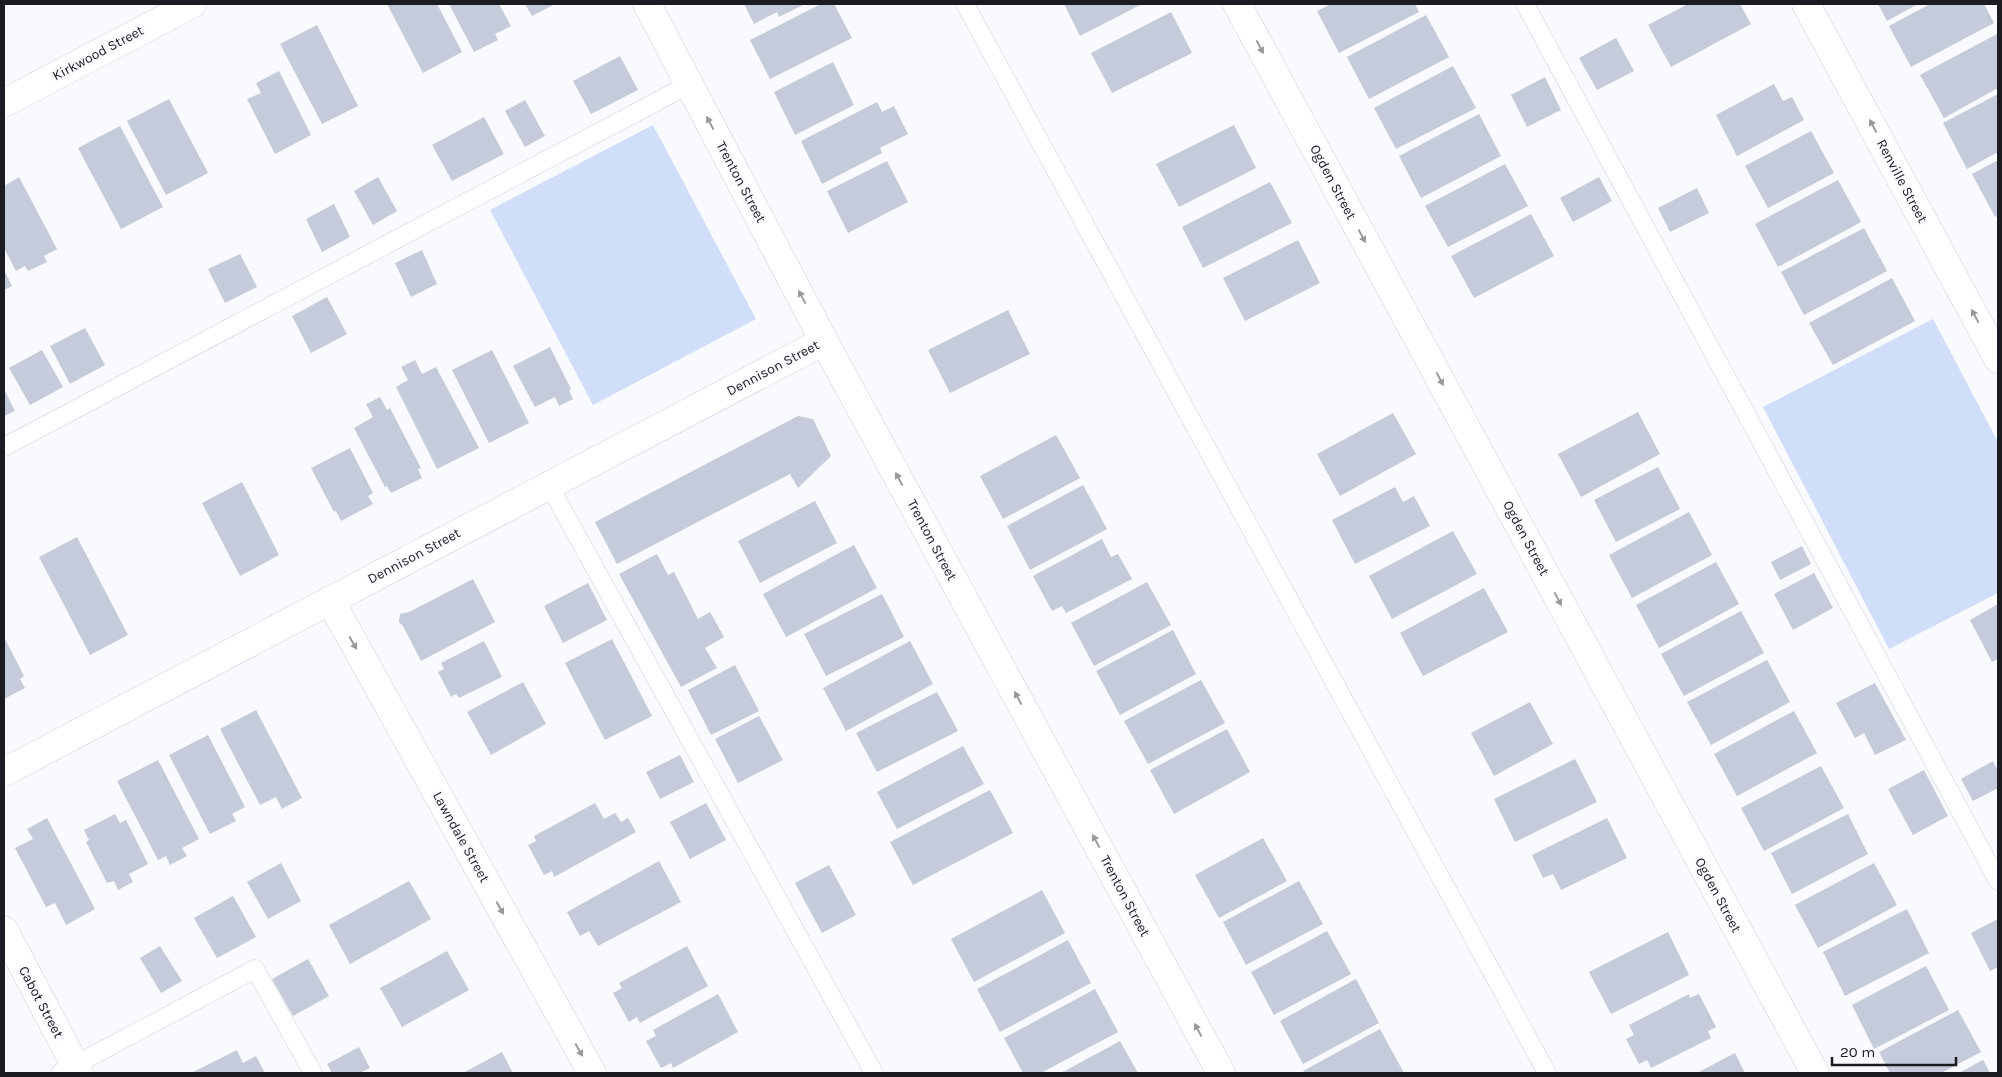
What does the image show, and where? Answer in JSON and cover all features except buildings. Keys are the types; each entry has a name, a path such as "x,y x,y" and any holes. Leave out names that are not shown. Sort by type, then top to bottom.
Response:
{"street":[{"name":"Kirkwood Street","path":"4,103 192,4"},
{"name":"Trenton Street","path":"647,4 824,341 1221,1073"},
{"name":"Ogden Street","path":"1237,4 1815,1073"},
{"name":"Renville Street","path":"1806,4 1998,358"},
{"name":"Dennison Street","path":"4,772 824,341"},
{"name":"Lawndale Street","path":"330,600 592,1073"},
{"name":"Cabot Street","path":"4,930 71,1070"}],"lane":[{"path":"965,4 1547,1073"},
{"path":"1525,4 1998,881"},
{"path":"4,447 690,84"},
{"path":"549,485 874,1073"},
{"path":"71,1070 255,969 313,1073"}],"shaded area":[{"path":"653,125 756,319 593,405 490,210"},
{"path":"1933,319 1998,442 1998,593 1889,649 1763,407"}]}
